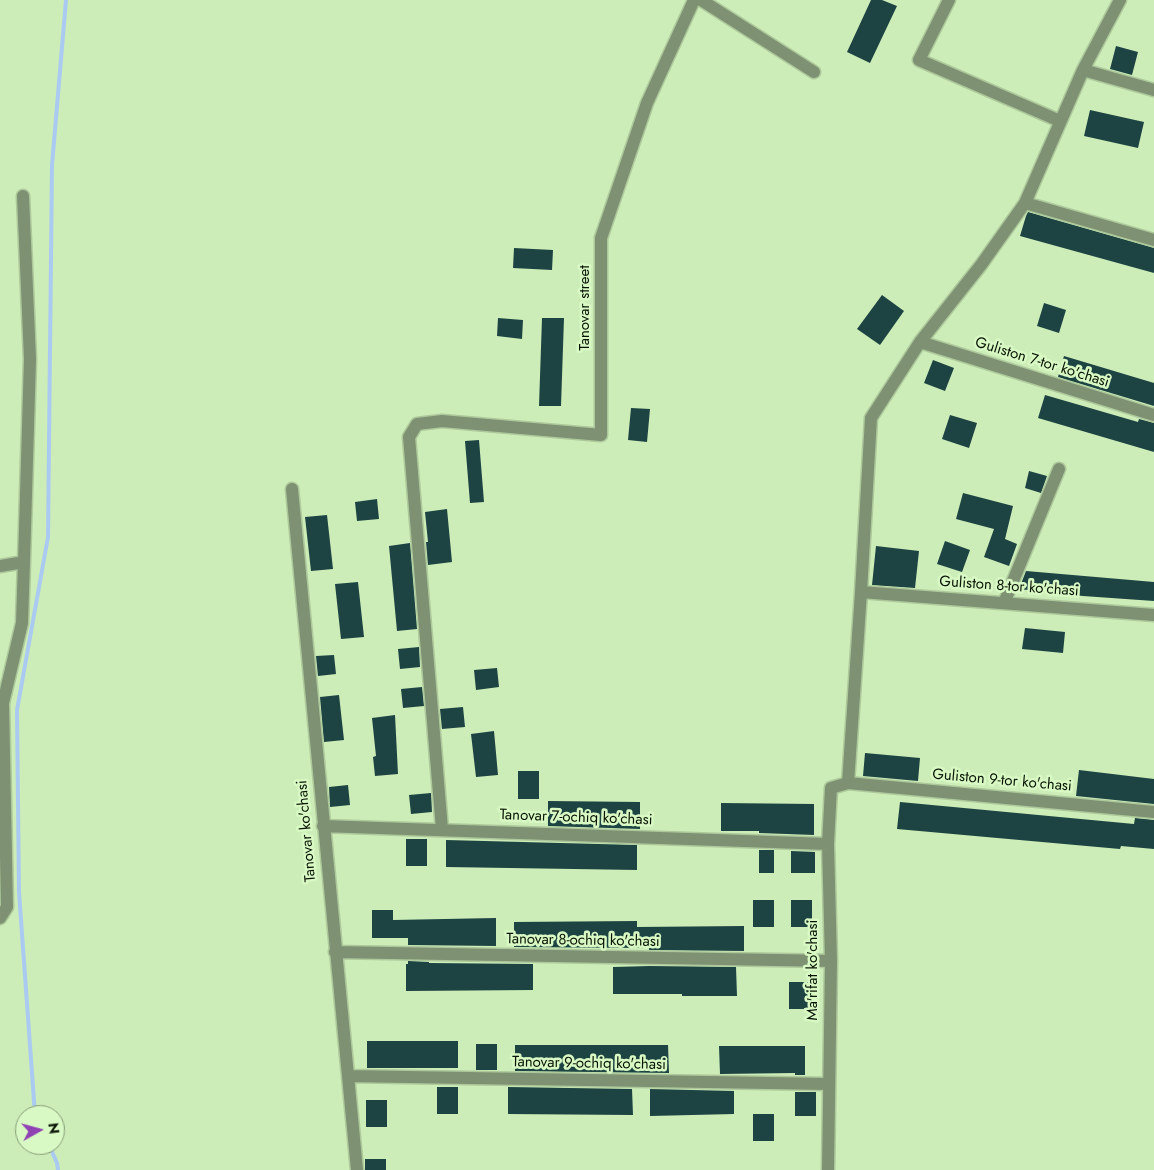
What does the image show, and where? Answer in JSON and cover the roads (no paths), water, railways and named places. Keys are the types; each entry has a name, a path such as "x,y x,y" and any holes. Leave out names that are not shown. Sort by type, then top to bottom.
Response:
{"street":[{"name":"Tanovar street","path":"442,829 409,437 417,424 442,422 601,435 601,238 647,103 694,0"},
{"path":"701,0 814,72"},
{"path":"949,0 919,60 1060,122"},
{"path":"848,783 871,418 920,342 981,265 1025,203 1083,70 1120,0"},
{"path":"1083,70 1154,90"},
{"path":"0,918 7,907 3,820 3,703 5,677 22,622 24,562 30,359 23,196"},
{"path":"1025,203 1154,240"},
{"name":"Guliston 7-tor ko'chasi","path":"920,342 1154,415"},
{"path":"1004,603 1059,469"},
{"name":"Tanovar ko'chasi","path":"292,488 357,1170"},
{"path":"0,566 24,562"},
{"name":"Guliston 8-tor ko'chasi","path":"861,592 1154,615"},
{"name":"Guliston 9-tor ko'chasi","path":"848,783 1154,812"},
{"name":"Ma'rifat ko'chasi","path":"828,1170 830,961 828,844 831,788 848,783"},
{"name":"Tanovar 7-ochiq ko'chasi","path":"323,826 828,844"},
{"name":"Tanovar 8-ochiq ko'chasi","path":"335,952 830,961"},
{"name":"Tanovar 9-ochiq ko'chasi","path":"348,1076 829,1084"}],"waterway":[{"path":"34,1105 19,892 17,710 48,537 52,165 66,0"},
{"path":"53,1155 58,1170"}]}
